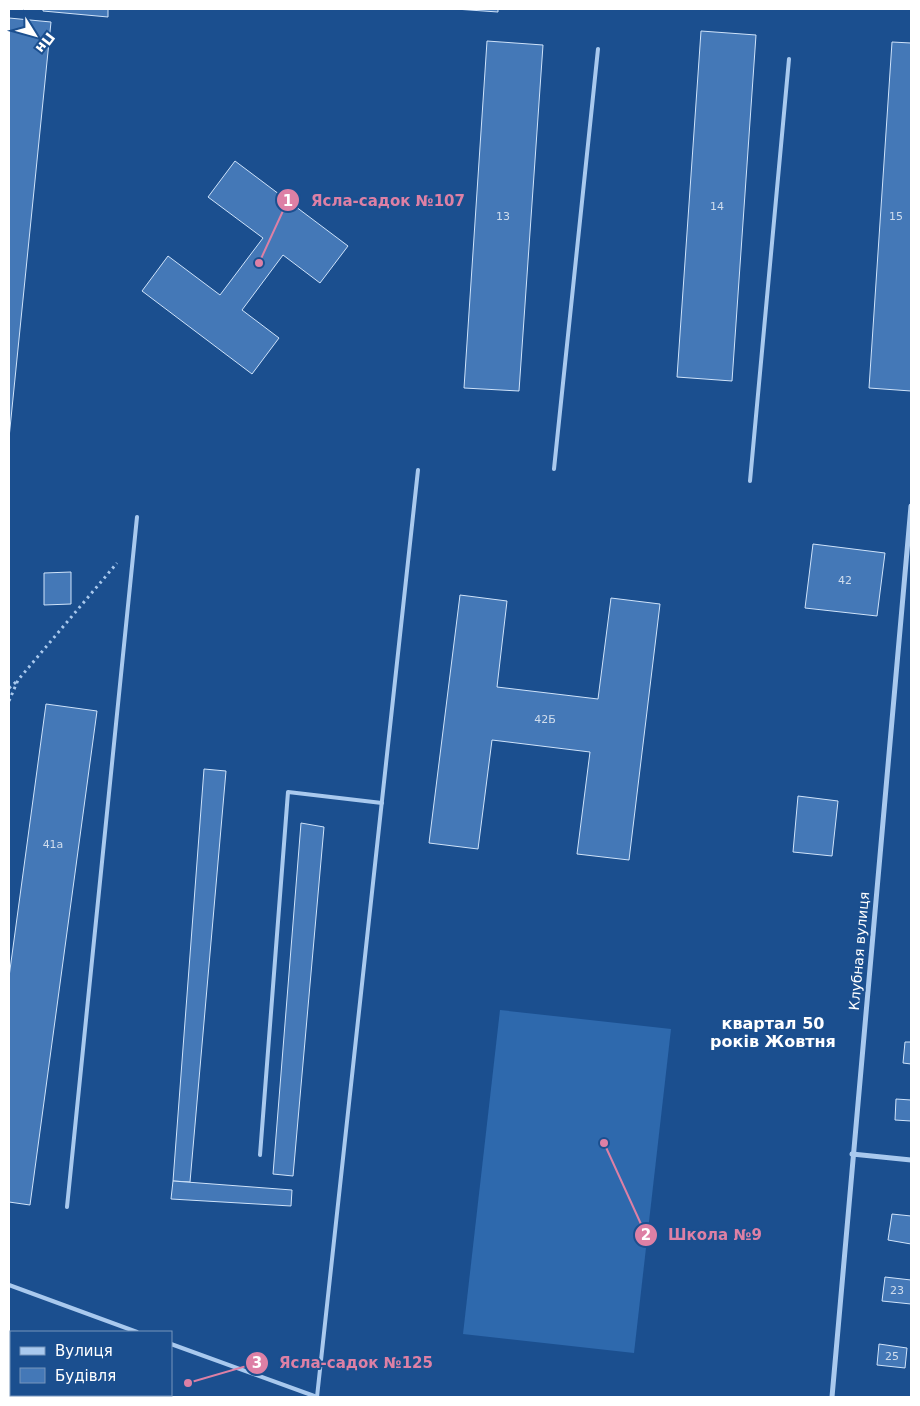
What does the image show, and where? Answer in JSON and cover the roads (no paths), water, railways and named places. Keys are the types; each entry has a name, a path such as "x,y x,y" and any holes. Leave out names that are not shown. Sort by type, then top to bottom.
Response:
{"street":[{"name":"Клубная вулиця","path":"832,1397 852,1154 911,506"},
{"path":"852,1154 911,1160"}],"lane":[{"path":"554,469 598,49"},
{"path":"750,481 789,59"},
{"path":"172,1344 317,1397 418,470"},
{"path":"67,1207 136,517"},
{"path":"260,1155 288,792 382,802"},
{"path":"9,1285 134,1331"}],"place":[{"name":"Ясла-садок №107","path":"259,263"},
{"name":"Школа №9","path":"604,1143"},
{"name":"Ясла-садок №125","path":"188,1383"}],"district":[{"name":"квартал 50 років Жовтня","path":"773,1032"}]}
